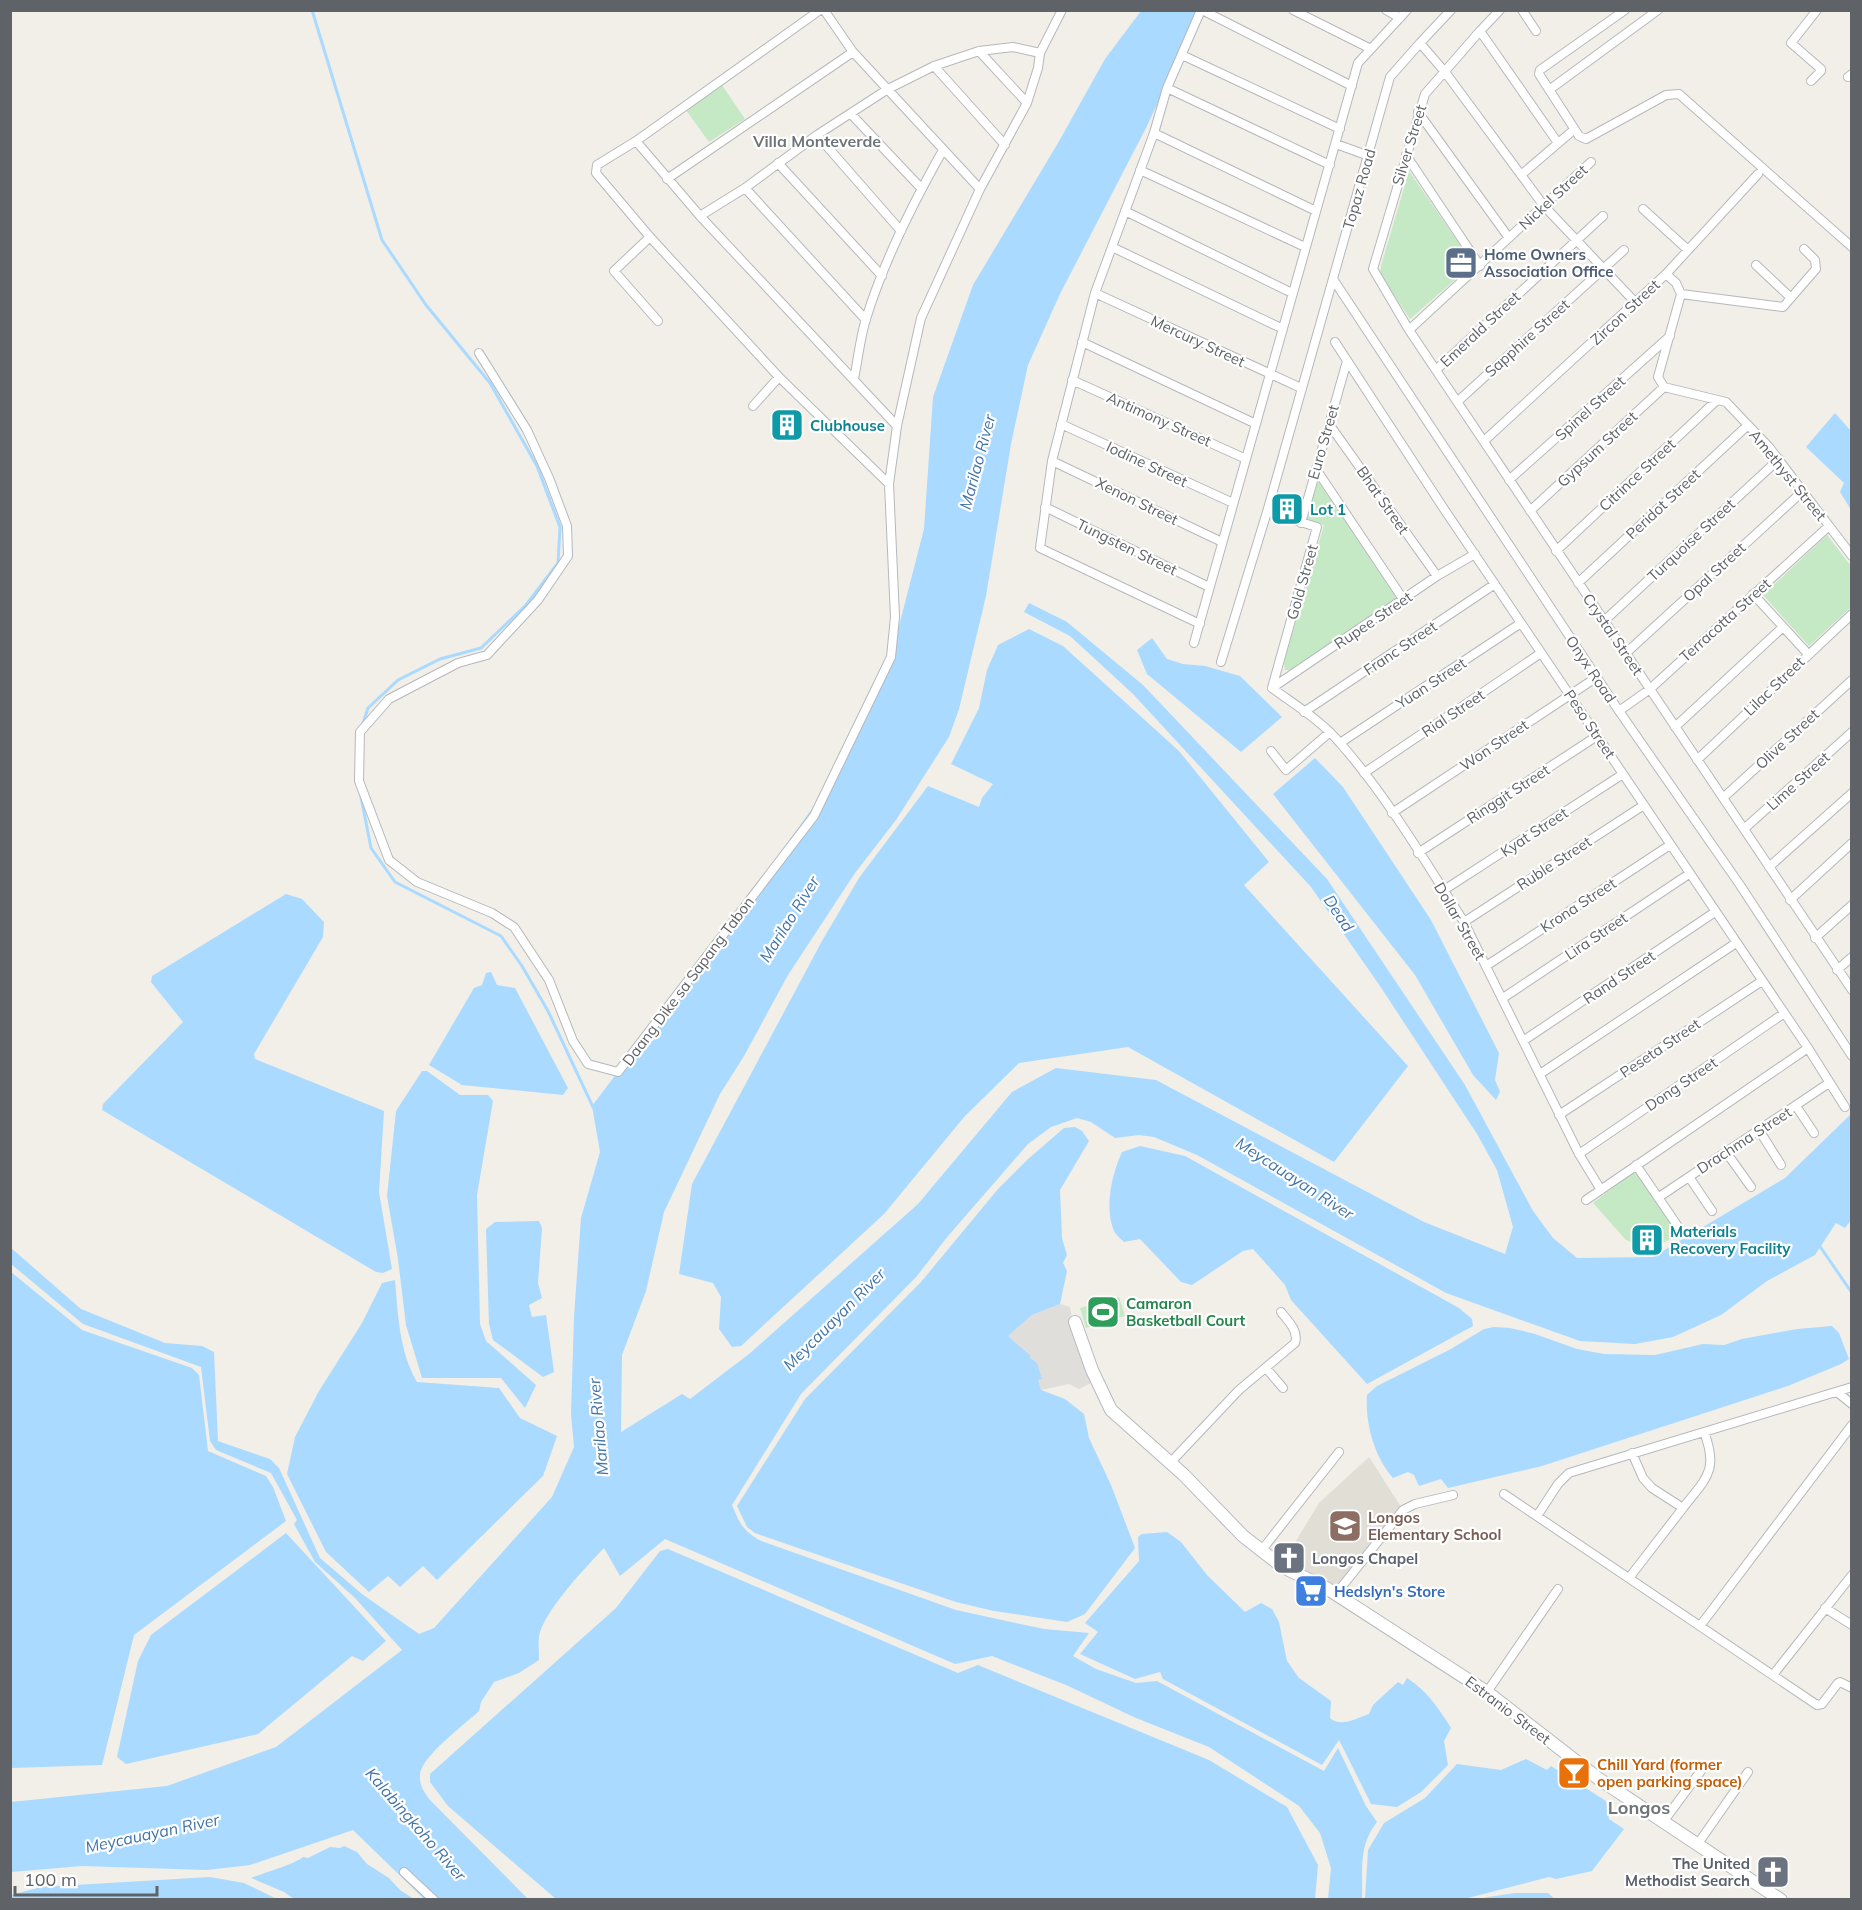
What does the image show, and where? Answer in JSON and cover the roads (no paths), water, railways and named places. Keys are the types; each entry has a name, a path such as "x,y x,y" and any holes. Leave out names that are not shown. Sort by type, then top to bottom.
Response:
{"street":[{"path":"889,484 779,377 650,237 596,173 597,165 636,141 822,10 853,52 980,189"},
{"path":"889,484 897,426 921,318 980,189 1027,103 1038,68 1040,53 1062,10"},
{"path":"1200,624 1040,548 1052,460 1095,293 1154,133 1167,88 1202,10 1352,86"},
{"path":"1293,10 1371,49"},
{"path":"1194,643 1359,63 1403,14 1386,10"},
{"name":"Topaz Road","path":"1301,388 1390,77 1451,10"},
{"name":"Silver Street","path":"1376,277 1373,269 1425,94 1500,10"},
{"path":"1522,10 1536,31"},
{"path":"1624,10 1540,70 1540,78 1582,139 1586,139 1666,95 1679,94 1851,247"},
{"path":"1549,90 1658,10"},
{"path":"1811,81 1821,69 1791,43 1817,10"},
{"path":"1480,31 1558,143"},
{"path":"1420,42 1445,72 1544,206 1635,302"},
{"path":"700,216 745,188 817,135 888,89 934,66 979,51 1013,47 1040,53"},
{"path":"979,51 1027,103"},
{"path":"668,179 853,52"},
{"path":"1182,55 1340,129"},
{"path":"934,66 1005,145"},
{"path":"1167,88 1330,165"},
{"path":"1418,112 1509,238"},
{"path":"851,114 921,188"},
{"path":"1154,133 1316,211"},
{"path":"1521,175 1570,133"},
{"path":"817,135 901,231"},
{"path":"636,141 700,216 897,426"},
{"path":"1336,144 1369,156"},
{"path":"855,379 866,320 882,276 921,188 943,150"},
{"path":"1406,155 1480,266"},
{"name":"Nickel Street","path":"1409,330 1591,162"},
{"path":"778,163 882,276"},
{"path":"1140,170 1305,247"},
{"name":"Zircon Street","path":"1484,441 1666,274 1758,174"},
{"path":"745,188 866,320"},
{"path":"1643,209 1688,250"},
{"path":"1125,212 1293,293"},
{"name":"Emerald Street","path":"1436,370 1603,216"},
{"path":"650,237 614,271 658,321"},
{"path":"1112,247 1283,329"},
{"path":"1680,294 1783,307 1816,269 1815,260 1804,249"},
{"name":"Sapphire Street","path":"1457,402 1624,250"},
{"path":"1756,265 1790,297"},
{"path":"1664,387 1658,377 1680,294 1676,283 1666,274"},
{"name":"Crystal Street","path":"1376,277 1556,551 1851,990"},
{"name":"Onyx Road","path":"1333,279 1619,711 1740,885 1851,1056"},
{"name":"Mercury Street","path":"1095,293 1301,388"},
{"name":"Spinel Street","path":"1509,480 1670,336"},
{"path":"1082,342 1256,424"},
{"name":"Peso Street","path":"1335,342 1689,874 1808,1048 1845,1107"},
{"name":"Daang Dike sa Sapang Tabon","path":"479,353 527,430 549,478 567,526 568,556 538,600 487,656 458,663 389,699 360,732 359,781 389,860 417,882 492,913 514,927 549,980 573,1041 588,1065 618,1072 814,816 891,657 895,617 889,484"},
{"name":"Euro Street","path":"1301,523 1347,362"},
{"path":"753,406 779,377"},
{"name":"Antimony Street","path":"1072,380 1246,459"},
{"name":"Amethyst Street","path":"1664,387 1726,402 1779,459 1851,556"},
{"name":"Gypsum Street","path":"1530,511 1664,387"},
{"path":"1221,662 1267,512 1301,388"},
{"name":"Citrince Street","path":"1556,551 1717,400"},
{"name":"Iodine Street","path":"1061,424 1233,504"},
{"name":"Bhat Street","path":"1329,424 1437,576"},
{"name":"Peridot Street","path":"1578,583 1748,425"},
{"name":"Turquoise Street","path":"1604,621 1779,459"},
{"name":"Xenon Street","path":"1052,460 1222,542"},
{"path":"1316,469 1403,599"},
{"name":"Opal Street","path":"1626,653 1803,491"},
{"name":"Tungsten Street","path":"1045,507 1209,587"},
{"name":"Gold Street","path":"1267,512 1317,528 1272,688"},
{"name":"Terracotta Street","path":"1619,711 1650,689 1829,525"},
{"name":"Rupee Street","path":"1272,688 1437,576 1475,554"},
{"name":"Franc Street","path":"1304,712 1495,584"},
{"path":"1753,594 1808,654"},
{"name":"Lilac Street","path":"1697,760 1851,614"},
{"name":"Yuan Street","path":"1340,742 1521,623"},
{"path":"1676,727 1783,627"},
{"name":"Rial Street","path":"1364,773 1541,653"},
{"name":"Won Street","path":"1392,813 1597,677"},
{"name":"Olive Street","path":"1723,798 1851,680"},
{"name":"Dollar Street","path":"1272,688 1340,742 1364,773 1444,890 1464,921 1559,1115 1601,1190"},
{"path":"1271,751 1286,770 1330,732"},
{"name":"Lime Street","path":"1744,829 1851,732"},
{"name":"Ringgit Street","path":"1418,853 1597,736"},
{"name":"Kyat Street","path":"1444,890 1623,774"},
{"path":"1769,867 1851,793"},
{"name":"Ruble Street","path":"1464,921 1644,805"},
{"path":"1790,900 1851,843"},
{"name":"Krona Street","path":"1486,966 1670,845"},
{"name":"Lira Street","path":"1503,998 1689,874"},
{"path":"1815,938 1851,905"},
{"name":"Rand Street","path":"1523,1041 1715,912"},
{"path":"1540,1074 1736,943"},
{"path":"1837,970 1851,957"},
{"name":"Peseta Street","path":"1559,1115 1761,981"},
{"name":"Dong Street","path":"1579,1154 1784,1014"},
{"path":"1586,1200 1808,1048"},
{"name":"Drachma Street","path":"1659,1197 1829,1083"},
{"path":"1796,1106 1814,1133"},
{"path":"1759,1130 1781,1165"},
{"path":"1726,1152 1751,1187"},
{"path":"1636,1164 1679,1228"},
{"path":"1689,1177 1712,1211"},
{"path":"1170,1463 1239,1390 1297,1340 1295,1331 1281,1312"},
{"name":"Estranio Street","path":"1075,1322 1092,1370 1111,1410 1261,1551 1284,1567 1336,1594 1487,1692 1599,1779 1781,1899"},
{"path":"1266,1368 1283,1388"},
{"path":"1536,1516 1558,1484 1569,1473 1851,1387"},
{"path":"1837,1392 1851,1404"},
{"path":"1700,1626 1851,1425"},
{"path":"1629,1578 1710,1471 1711,1450 1704,1432"},
{"path":"1261,1551 1339,1452"},
{"path":"1632,1453 1643,1478 1652,1488 1683,1508"},
{"path":"1504,1494 1817,1705 1822,1704 1840,1682 1851,1689"},
{"path":"1336,1594 1403,1510 1414,1504 1453,1495"},
{"path":"1773,1675 1851,1575"},
{"path":"1487,1692 1558,1589"},
{"path":"1826,1608 1851,1625"},
{"path":"1663,1822 1702,1768"},
{"path":"1697,1845 1748,1772"},
{"path":"404,1872 434,1899"}],"water":[{"path":"1141,11 1197,11 1146,128 1060,294 1028,365 1011,444 986,596 959,709 949,737 896,820 855,873 788,975 744,1056 720,1094 664,1212 646,1291 622,1355 621,1432 682,1394 690,1399 749,1354 918,1204 1012,1092 1056,1068 1156,1080 1424,1222 1505,1254 1513,1227 1497,1170 1477,1134 1380,986 1311,887 1133,694 1070,636 1024,612 1029,603 1067,622 1143,685 1327,879 1465,1085 1533,1211 1553,1238 1577,1258 1653,1257 1785,1178 1851,1114 1851,1220 1845,1228 1836,1223 1815,1255 1767,1281 1721,1315 1673,1337 1635,1344 1580,1341 1446,1293 1197,1155 1154,1137 1139,1135 1115,1138 1091,1122 1077,1118 1051,1127 1028,1144 948,1236 917,1276 801,1394 732,1505 740,1522 750,1534 761,1541 956,1610 1044,1629 1089,1633 1073,1656 1096,1669 1136,1683 1157,1681 1324,1771 1338,1748 1366,1806 1377,1822 1364,1849 1362,1899 1328,1899 1331,1868 1320,1833 1299,1806 1209,1747 1136,1718 1066,1685 992,1656 955,1664 665,1539 620,1576 604,1548 557,1602 542,1626 539,1636 539,1660 519,1673 494,1682 481,1702 479,1711 428,1758 420,1774 420,1782 430,1800 528,1899 424,1899 353,1830 250,1865 207,1870 82,1866 11,1872 11,1802 167,1786 276,1747 402,1650 355,1598 315,1562 294,1524 297,1520 271,1473 216,1450 210,1441 201,1367 83,1324 11,1264 10,1247 81,1309 165,1343 202,1346 214,1352 218,1441 270,1459 279,1468 320,1558 362,1594 419,1634 434,1628 552,1497 574,1447 571,1414 574,1317 581,1218 600,1152 592,1106 833,780 891,657 924,529 933,397 973,285 1105,59"},
{"path":"1835,413 1851,431 1851,510 1840,492 1844,483 1806,447"},
{"path":"1029,629 1063,646 1179,751 1269,862 1244,885 1408,1066 1334,1162 1128,1047 1019,1063 965,1116 884,1214 741,1346 732,1347 719,1329 721,1297 713,1283 679,1274 692,1184 822,941 859,878 928,786 979,807 982,798 993,784 951,764 979,708 987,670 998,645"},
{"path":"1152,638 1167,659 1183,664 1205,666 1240,676 1282,717 1241,752 1147,674 1137,650"},
{"path":"1315,758 1343,787 1431,920 1499,1053 1495,1080 1500,1092 1496,1100 1473,1075 1415,975 1273,794"},
{"path":"286,894 302,899 324,922 323,937 254,1054 255,1059 384,1111 379,1192 392,1269 383,1273 376,1272 102,1110 103,1104 183,1022 151,982 152,976"},
{"path":"491,972 497,985 515,988 568,1088 563,1095 462,1085 429,1065 474,988 482,985 486,973"},
{"path":"422,1071 427,1071 460,1095 488,1095 493,1101 477,1195 480,1324 486,1341 536,1385 525,1408 501,1378 422,1378 406,1325 387,1196 396,1111"},
{"path":"1075,1127 1082,1131 1089,1141 1060,1190 1062,1238 1067,1255 1063,1263 1067,1271 1060,1304 1032,1315 1008,1336 1037,1363 1042,1379 1038,1380 1041,1390 1065,1399 1084,1414 1089,1438 1111,1485 1135,1548 1085,1614 1067,1622 994,1611 956,1602 755,1533 747,1527 737,1506 805,1399 921,1282 998,1189 1064,1128"},
{"path":"1140,1146 1185,1156 1459,1308 1472,1319 1473,1326 1367,1384 1291,1300 1285,1285 1253,1249 1243,1251 1192,1285 1181,1282 1140,1239 1124,1242 1117,1235 1111,1222 1110,1212 1112,1180 1122,1152"},
{"path":"539,1221 542,1228 538,1283 542,1298 529,1305 532,1317 546,1315 554,1372 543,1377 493,1340 489,1324 486,1229 495,1222"},
{"path":"11,1272 82,1330 192,1368 199,1375 208,1451 266,1476 273,1487 286,1521 134,1635 102,1765 11,1768"},
{"path":"395,1280 403,1345 417,1382 499,1388 520,1418 557,1436 543,1476 437,1580 423,1566 400,1587 388,1576 369,1592 326,1552 287,1474 295,1437 319,1391 362,1323 382,1283"},
{"path":"1832,1326 1839,1333 1849,1359 1841,1364 1788,1386 1542,1466 1448,1488 1441,1479 1419,1486 1414,1475 1408,1472 1393,1478 1386,1470 1376,1450 1369,1428 1367,1395 1377,1386 1451,1349 1484,1329 1510,1328 1577,1349 1604,1354 1655,1355 1703,1344 1724,1345 1742,1339 1797,1329"},
{"path":"1167,1532 1181,1542 1207,1575 1245,1612 1261,1603 1272,1609 1279,1622 1287,1661 1299,1678 1331,1701 1330,1718 1334,1721 1349,1721 1369,1714 1373,1705 1398,1682 1403,1685 1407,1678 1414,1683 1432,1700 1451,1728 1444,1741 1448,1765 1421,1792 1397,1807 1371,1804 1339,1740 1322,1765 1163,1679 1160,1672 1135,1679 1080,1654 1098,1632 1085,1623 1139,1561 1138,1537 1142,1534"},
{"path":"286,1533 386,1641 363,1661 352,1656 258,1734 126,1764 117,1757 138,1661 151,1635"},
{"path":"668,1549 958,1673 978,1665 1209,1760 1287,1807 1318,1865 1315,1899 556,1899 448,1806 430,1782 430,1774 616,1608 660,1551"},
{"path":"1526,1759 1547,1770 1551,1766 1606,1801 1609,1819 1624,1829 1592,1871 1556,1879 1549,1877 1464,1899 1365,1899 1368,1850 1384,1823 1425,1798 1457,1764 1501,1770"},
{"path":"344,1846 357,1852 367,1864 389,1878 400,1890 414,1899 294,1899 284,1892 251,1878 286,1866 303,1857 308,1858 330,1847"},
{"path":"210,1877 244,1883 277,1899 11,1899 11,1895 41,1887"},
{"path":"1515,1893 1548,1893 1555,1899 1476,1899"}],"waterway":[{"path":"312,10 382,240 426,305 490,383 537,466 560,527 558,563 526,605 481,648 440,659 398,680 368,708 363,723"},
{"path":"361,797 371,848 395,882 501,936 522,966 548,1011 593,1107"},
{"path":"1819,1245 1852,1293"}],"place":[{"name":"Home Owners Association Office","path":"1461,263"},
{"name":"Clubhouse","path":"787,425"},
{"name":"Lot 1","path":"1287,509"},
{"name":"Materials Recovery Facility","path":"1647,1240"},
{"name":"Camaron Basketball Court","path":"1103,1312"},
{"name":"Longos Elementary School","path":"1345,1526"},
{"name":"Longos Chapel","path":"1289,1558"},
{"name":"Hedslyn's Store","path":"1311,1591"},
{"name":"Chill Yard (former open parking space)","path":"1574,1773"},
{"name":"The United Methodist Search","path":"1773,1872"}],"district":[{"name":"Villa Monteverde","path":"817,141"},
{"name":"Longos","path":"1639,1807"}],"water label":[{"name":"Marilao River","path":"977,462"},
{"name":"Dead","path":"1339,913"},
{"name":"Marilao River","path":"789,919"},
{"name":"Meycauayan River","path":"1295,1178"},
{"name":"Meycauayan River","path":"834,1319"},
{"name":"Marilao River","path":"598,1427"},
{"name":"Kalabingkoho River","path":"416,1824"},
{"name":"Meycauayan River","path":"152,1833"}]}
